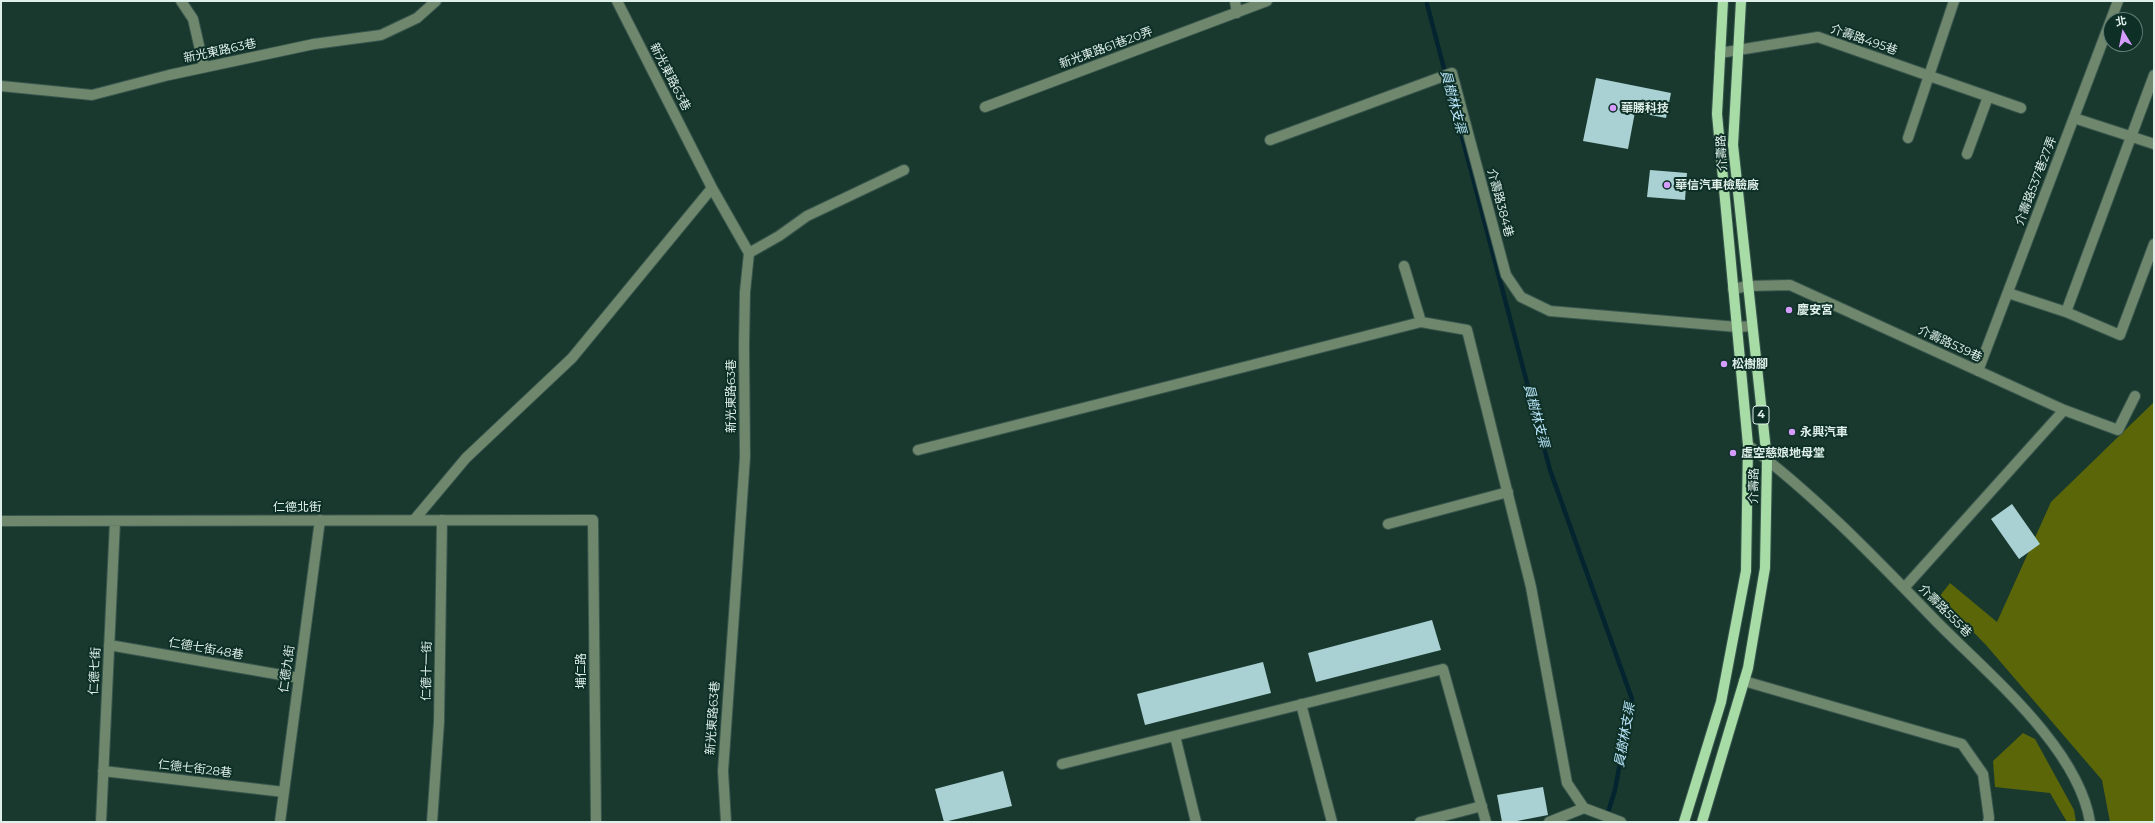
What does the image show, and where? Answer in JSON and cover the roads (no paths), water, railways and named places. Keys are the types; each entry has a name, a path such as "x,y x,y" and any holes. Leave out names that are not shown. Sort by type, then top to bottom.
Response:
{"main road":[{"name":"介壽路","path":"1684,822 1721,702 1746,571 1748,445 1717,114 1723,1"},
{"name":"介壽路","path":"1702,822 1744,681 1765,568 1767,460 1733,145 1741,1"}],"street":[{"path":"181,1 193,20 204,67"},
{"name":"新光東路63巷","path":"1,86 92,95 204,67 314,44 381,35 417,18 436,1"},
{"name":"新光東路63巷","path":"617,1 712,188 749,253 745,292 744,330 744,457 723,771 726,822"},
{"path":"1234,1 1237,13"},
{"name":"新光東路61巷20弄","path":"985,107 1267,1"},
{"path":"1908,138 1954,1"},
{"name":"介壽路537巷27弄","path":"1978,371 2118,1"},
{"name":"介壽路495巷","path":"1720,53 1818,38 2021,108"},
{"name":"介壽路384巷","path":"1270,140 1452,73 1506,275 1521,297 1550,311 1737,327 1752,326"},
{"path":"2066,312 2154,75"},
{"path":"1967,154 1988,97"},
{"path":"2074,118 2154,144"},
{"path":"749,253 780,236 807,216 904,170"},
{"path":"414,520 466,458 572,358 712,188"},
{"path":"2008,293 2066,312 2120,335 2154,244"},
{"path":"1404,266 1421,322"},
{"name":"介壽路539巷","path":"1733,289 1748,286 1790,285 2064,410 2118,430 2135,396"},
{"path":"918,450 1421,322 1467,330 1531,587 1567,783 1584,808 1621,822"},
{"path":"1904,588 2064,410"},
{"name":"介壽路555巷","path":"1748,445 1787,475 1848,531 2029,712 2075,777 2090,822"},
{"path":"1388,524 1508,492"},
{"name":"仁德九街","path":"280,822 320,520"},
{"name":"仁德十一街","path":"432,822 439,722 442,520"},
{"name":"仁德北街","path":"1,521 593,520"},
{"name":"埔仁路","path":"593,520 596,822"},
{"name":"仁德七街","path":"101,822 115,521"},
{"name":"仁德七街48巷","path":"109,645 299,678"},
{"path":"1062,764 1443,669 1486,822"},
{"path":"1744,681 1962,744 1983,774 1989,818 1988,822"},
{"path":"1301,704 1332,822"},
{"path":"1175,736 1196,822"},
{"name":"仁德七街28巷","path":"103,771 284,792"},
{"path":"1420,822 1482,806"},
{"path":"1549,822 1584,808"}],"waterway":[{"name":"員樹林支渠","path":"1427,4 1550,470 1632,699 1615,790 1605,822"}],"place":[{"name":"華勝科技","path":"1613,108"},
{"name":"華信汽車檢驗廠","path":"1667,185"},
{"name":"慶安宮","path":"1789,310"},
{"name":"松樹腳","path":"1724,364"},
{"name":"永興汽車","path":"1792,432"},
{"name":"虛空慈娘地母堂","path":"1733,453"}]}
